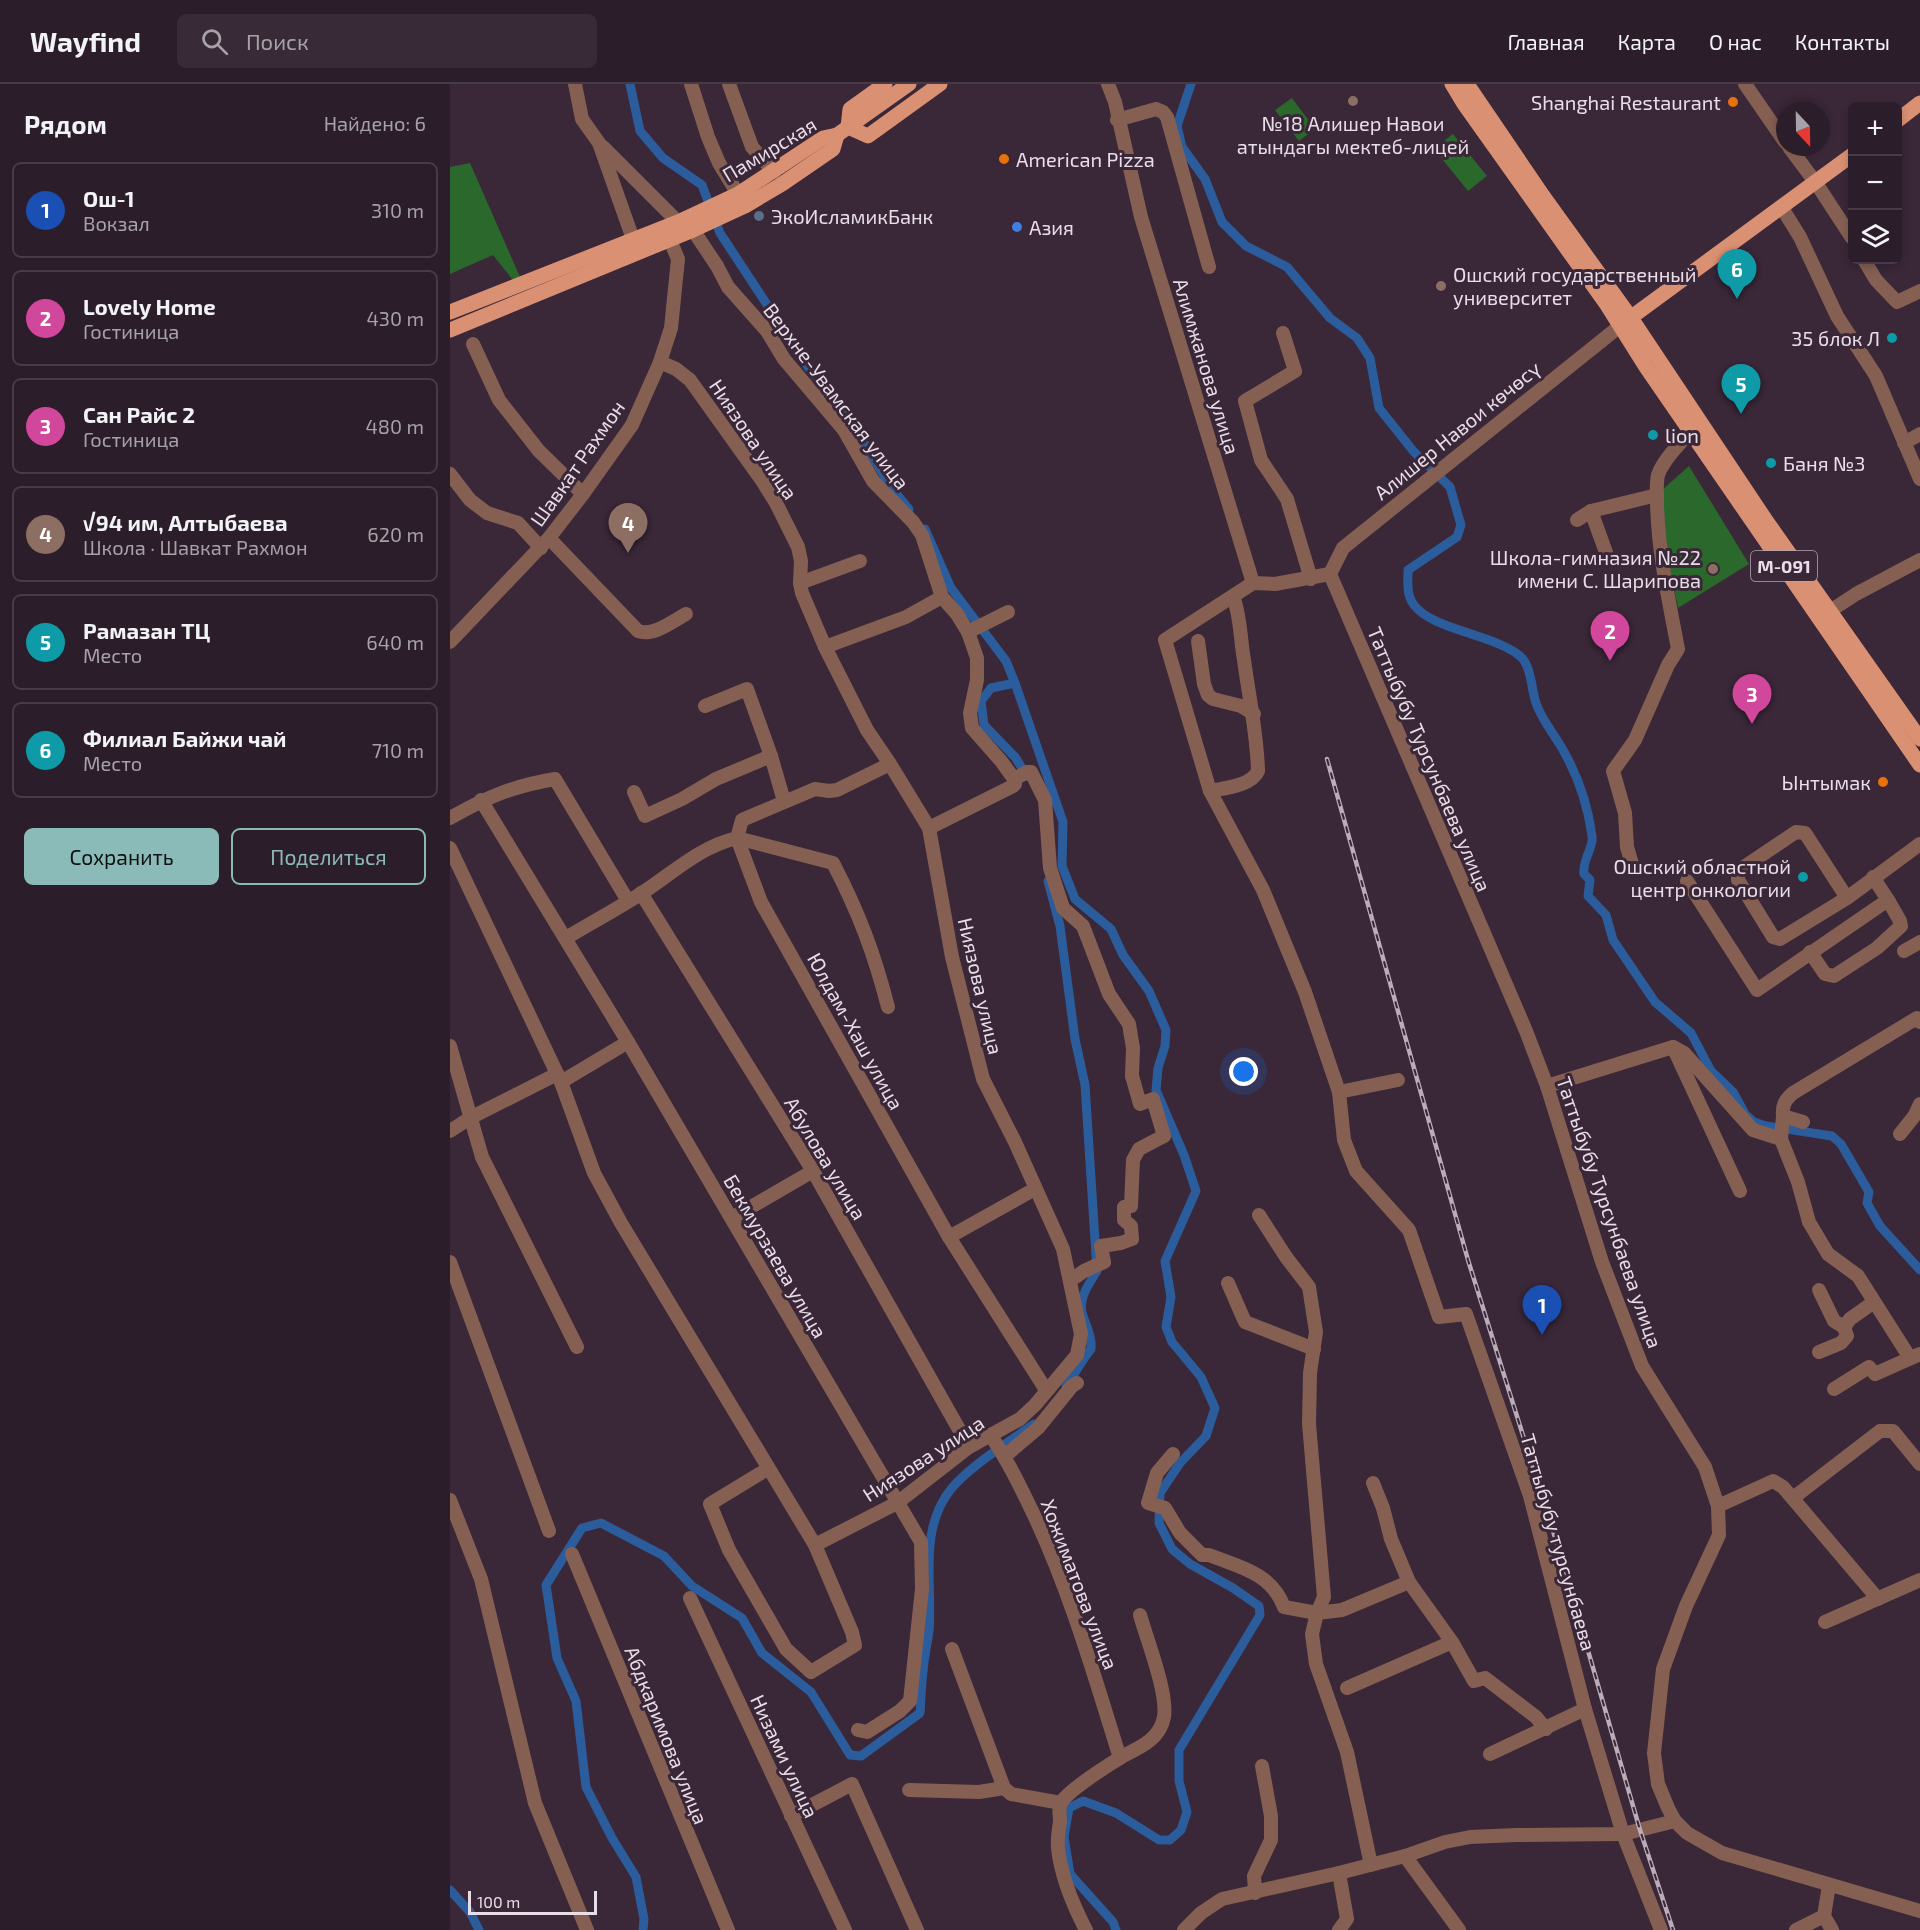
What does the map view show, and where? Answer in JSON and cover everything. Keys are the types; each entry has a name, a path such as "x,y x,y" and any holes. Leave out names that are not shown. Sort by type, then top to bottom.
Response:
{"main road":[{"path":"842,131 850,109 885,84"},
{"path":"842,131 909,84"},
{"path":"842,131 868,136 940,84"},
{"name":"М-091","path":"1452,84 1464,104 1625,322 1920,739"},
{"name":"М-091","path":"1467,84 1625,322 1691,432 1920,765"},
{"path":"1902,117 1920,103"},
{"name":"Памирская","path":"450,312 633,239 782,184 833,149 842,131"},
{"name":"Памирская","path":"450,330 693,230 742,200 774,172 824,138 842,131"},
{"path":"1625,322 1851,156"}],"street":[{"path":"575,84 582,119 599,143 678,222"},
{"path":"691,84 711,145 719,163 742,200"},
{"path":"729,84 752,147 774,172"},
{"name":"Алимжанова улица","path":"1107,84 1115,102 1141,217 1253,583"},
{"path":"1745,84 1776,129"},
{"path":"1118,120 1155,109 1164,112 1209,267"},
{"path":"599,143 633,239"},
{"path":"1796,156 1848,232"},
{"path":"1782,208 1800,237 1837,316 1876,376 1920,479"},
{"name":"Верхне-Увамская улица","path":"693,230 728,287 767,331 784,359 844,430 873,481 914,522 926,545 942,597 970,630 978,669 970,722 975,733 1001,761 1021,775 1031,772 1045,800 1050,868 1063,908 1083,926 1109,994 1129,1024 1133,1048 1134,1085 1140,1104 1153,1099 1164,1136 1139,1149 1133,1160 1131,1206 1124,1207 1124,1220 1131,1226 1132,1239 1101,1246 1104,1262 1084,1270 1071,1280"},
{"name":"Шавкат Рахмон","path":"450,642 545,543 584,494 632,425 660,362 671,328 678,259 670,240"},
{"path":"1866,264 1876,280 1897,302 1920,291"},
{"name":"Алишер Навои көчөсү","path":"1330,574 1343,548 1625,322"},
{"path":"1283,333 1295,371 1245,401 1261,460 1287,499 1311,579"},
{"path":"473,344 499,400 539,452 584,494"},
{"name":"Ниязова улица","path":"660,362 676,369 690,380 776,503 798,548 801,561 802,593 825,647 867,730 929,828 952,957 983,1079 1015,1142 1063,1249 1081,1334 1077,1354 999,1446 969,1447 897,1503 815,1545"},
{"path":"1632,864 1627,847 1625,813 1613,771 1635,740 1668,665 1678,649 1657,526 1658,474 1682,440 1691,432"},
{"path":"1904,443 1920,434"},
{"path":"450,474 470,500 487,513 518,523 545,543 638,631 652,632 686,614"},
{"path":"1577,520 1591,512 1657,495"},
{"path":"1591,512 1608,558"},
{"path":"1830,611 1856,594 1920,560"},
{"path":"800,583 860,561"},
{"path":"1330,574 1275,585 1253,583 1165,640 1210,791 1263,890 1305,992 1339,1092 1398,1080"},
{"name":"Таттыбубу Турсунбаева улица","path":"1330,574 1526,1031 1547,1086 1602,1262 1642,1366 1705,1467 1718,1506 1719,1535 1686,1606 1663,1669 1653,1753 1658,1784 1675,1821 1687,1833 1722,1853 1920,1911"},
{"path":"1210,791 1234,786 1256,776 1258,771 1254,714 1243,660 1241,628 1233,596"},
{"path":"825,647 906,617 942,597"},
{"path":"970,630 1008,612"},
{"path":"1198,641 1204,684 1208,695 1213,699 1241,706 1254,714"},
{"path":"705,706 747,688 784,801"},
{"path":"634,792 645,816 717,779 771,756"},
{"path":"737,838 742,820 815,789 837,790 890,764"},
{"path":"929,828 1013,786 1021,775"},
{"path":"450,818 482,800 523,784 555,779 628,901"},
{"name":"Бекмурзаева улица","path":"482,800 628,1042 921,1542 922,1589 910,1701 900,1712 867,1732 858,1730"},
{"path":"1846,898 1804,833 1796,832 1738,871 1738,880 1773,937 1780,939 1846,898 1920,844"},
{"path":"566,938 641,893 703,850 737,838 833,863 855,906 876,960 888,1007"},
{"name":"Юлдам-Хаш улица","path":"737,838 761,902 949,1237 1046,1390"},
{"path":"450,848 559,1078 594,1173 616,1214 815,1545 852,1632 855,1645 811,1672 786,1649 729,1550 710,1504 761,1473"},
{"path":"1810,952 1825,974 1834,976 1877,948 1901,926 1873,877"},
{"path":"1687,881 1757,990 1888,900"},
{"name":"Абулова улица","path":"641,893 813,1171 969,1447"},
{"path":"1904,951 1920,942"},
{"path":"1834,1389 1869,1367 1875,1374 1915,1356 1858,1276 1828,1254 1809,1222 1782,1128 1782,1108 1785,1100 1793,1093 1919,1018"},
{"path":"450,1131 471,1118 559,1078 628,1042"},
{"path":"450,1046 482,1157 577,1347"},
{"path":"1547,1086 1673,1047 1684,1053 1753,1131 1782,1128 1803,1122"},
{"path":"1673,1047 1740,1191"},
{"name":"Таттыбубу турсунбаева","path":"1339,1092 1344,1140 1356,1171 1409,1230 1439,1317 1466,1314 1530,1496 1585,1709 1623,1834 1661,1930"},
{"path":"1900,1134 1916,1115 1920,1104"},
{"path":"732,1218 813,1171"},
{"path":"949,1237 1035,1189"},
{"path":"1259,1215 1309,1287 1316,1332 1310,1373 1309,1424 1324,1597 1312,1634 1316,1664 1347,1752 1371,1865"},
{"path":"450,1262 549,1531"},
{"path":"1228,1283 1245,1322 1314,1349"},
{"path":"1819,1290 1834,1321 1844,1327 1847,1336 1841,1343 1820,1352"},
{"path":"1844,1327 1850,1319 1875,1302"},
{"path":"999,1446 1038,1428 1072,1386 1077,1383"},
{"path":"1793,1498 1880,1431 1893,1431 1920,1464"},
{"name":"Хожиматова улица","path":"999,1446 1053,1558 1083,1640 1120,1758"},
{"path":"1173,1454 1157,1473 1148,1503 1158,1507 1202,1555 1209,1555 1254,1572 1278,1592 1284,1607 1317,1613 1342,1610 1409,1582"},
{"path":"1718,1506 1773,1481 1783,1487 1793,1498 1878,1599"},
{"path":"1373,1483 1383,1508 1391,1539 1409,1582 1452,1642 1474,1681 1485,1678 1536,1717 1546,1729"},
{"path":"450,1500 481,1579 535,1803 588,1930"},
{"name":"Абдкаримова улица","path":"572,1554 728,1930"},
{"path":"1825,1622 1920,1580"},
{"name":"Низами улица","path":"690,1598 845,1930"},
{"path":"1086,1930 1077,1913 1060,1858 1058,1836 1061,1803 1073,1791 1120,1758 1148,1743 1156,1735 1164,1718 1165,1700 1140,1615"},
{"path":"1347,1688 1452,1642"},
{"path":"952,1649 1004,1788 1011,1794 1061,1803"},
{"path":"1490,1754 1585,1709"},
{"path":"1255,1893 1254,1876 1271,1840 1271,1816 1262,1766"},
{"path":"791,1816 852,1784 917,1930"},
{"path":"909,1790 980,1792 1004,1788"},
{"path":"1184,1930 1201,1912 1222,1899 1371,1865 1445,1842 1470,1837 1516,1834 1623,1834 1675,1821"},
{"path":"1405,1856 1459,1930"},
{"path":"1339,1873 1347,1918 1339,1930"},
{"path":"1829,1885 1824,1916 1832,1930"},
{"path":"1796,1930 1824,1916"}],"green space":[{"path":"1292,98 1315,129 1299,141 1275,110"},
{"path":"1453,134 1487,176 1468,191 1434,149"},
{"path":"470,163 520,277 512,279 493,255 450,274 450,167"},
{"path":"1689,466 1749,564 1678,608 1660,522 1662,490"}],"waterway":[{"path":"630,84 640,131 663,158 702,185 720,233 808,367 849,418 890,486 909,509"},
{"path":"1191,84 1177,126 1182,147 1205,179 1222,222 1246,246 1287,267 1330,318 1357,338 1370,358 1379,408 1414,452 1450,487 1461,525 1457,537 1408,570 1410,597 1422,613 1448,626 1509,649 1520,656 1527,666 1538,709 1560,744 1582,792 1592,836 1584,869 1584,874 1590,880 1588,896 1606,915 1613,940 1655,1002 1691,1033 1711,1071 1733,1092 1745,1114 1754,1122 1766,1126 1832,1136 1841,1144 1869,1192 1867,1203 1880,1226 1920,1270"},
{"path":"925,529 951,588 1006,661 1015,683 1063,822 1062,866 1075,899 1111,929 1123,955 1149,991 1166,1030 1156,1090 1184,1155 1196,1191 1165,1261 1171,1297 1166,1327 1172,1342 1201,1377 1215,1408 1206,1436 1180,1463 1160,1493 1159,1523 1172,1549 1190,1564 1233,1588 1259,1606 1260,1615 1179,1750 1179,1781 1187,1812 1181,1830 1170,1840 1159,1840 1116,1813 1083,1801 1069,1808 1064,1837 1070,1874 1113,1922 1116,1930"},
{"path":"1015,683 991,688 981,701 984,725 1015,757 1027,776"},
{"path":"1048,881 1060,926 1075,1039 1085,1085 1097,1271 1085,1292 1082,1304 1091,1349 1066,1386"},
{"path":"643,1930 644,1919 636,1877 612,1838 586,1787 576,1701 557,1658 546,1585 582,1528 601,1523 664,1556 692,1586 742,1618 762,1653 811,1692 850,1755 861,1756 920,1713 923,1667 929,1631 929,1558 934,1522 941,1505 951,1489 968,1472 1034,1424"},
{"path":"450,1890 470,1912 479,1930"}],"railway":[{"path":"1327,759 1468,1260 1558,1547 1640,1830 1673,1930"}],"place":[{"name":"№18 Алишер Навои атындагы мектеб-лицей","path":"1353,101"},
{"name":"Shanghai Restaurant","path":"1733,102"},
{"name":"American Pizza","path":"1004,159"},
{"name":"ЭкоИсламикБанк","path":"759,216"},
{"name":"Азия","path":"1017,227"},
{"name":"Ошский государственный университет","path":"1441,286"},
{"name":"Филиал Байжи чай","path":"1737,299"},
{"name":"35 блок Л","path":"1892,338"},
{"name":"Рамазан ТЦ","path":"1741,414"},
{"name":"lion","path":"1653,435"},
{"name":"Баня №3","path":"1771,463"},
{"name":"√94 им, Алтыбаева","path":"628,553"},
{"name":"Школа-гимназия №22 имени С. Шарипова","path":"1713,569"},
{"name":"Lovely Home","path":"1610,661"},
{"name":"Сан Райс 2","path":"1752,724"},
{"name":"Ынтымак","path":"1883,782"},
{"name":"Ошский областной центр онкологии","path":"1803,877"},
{"name":"Ош-1","path":"1542,1335"}]}
